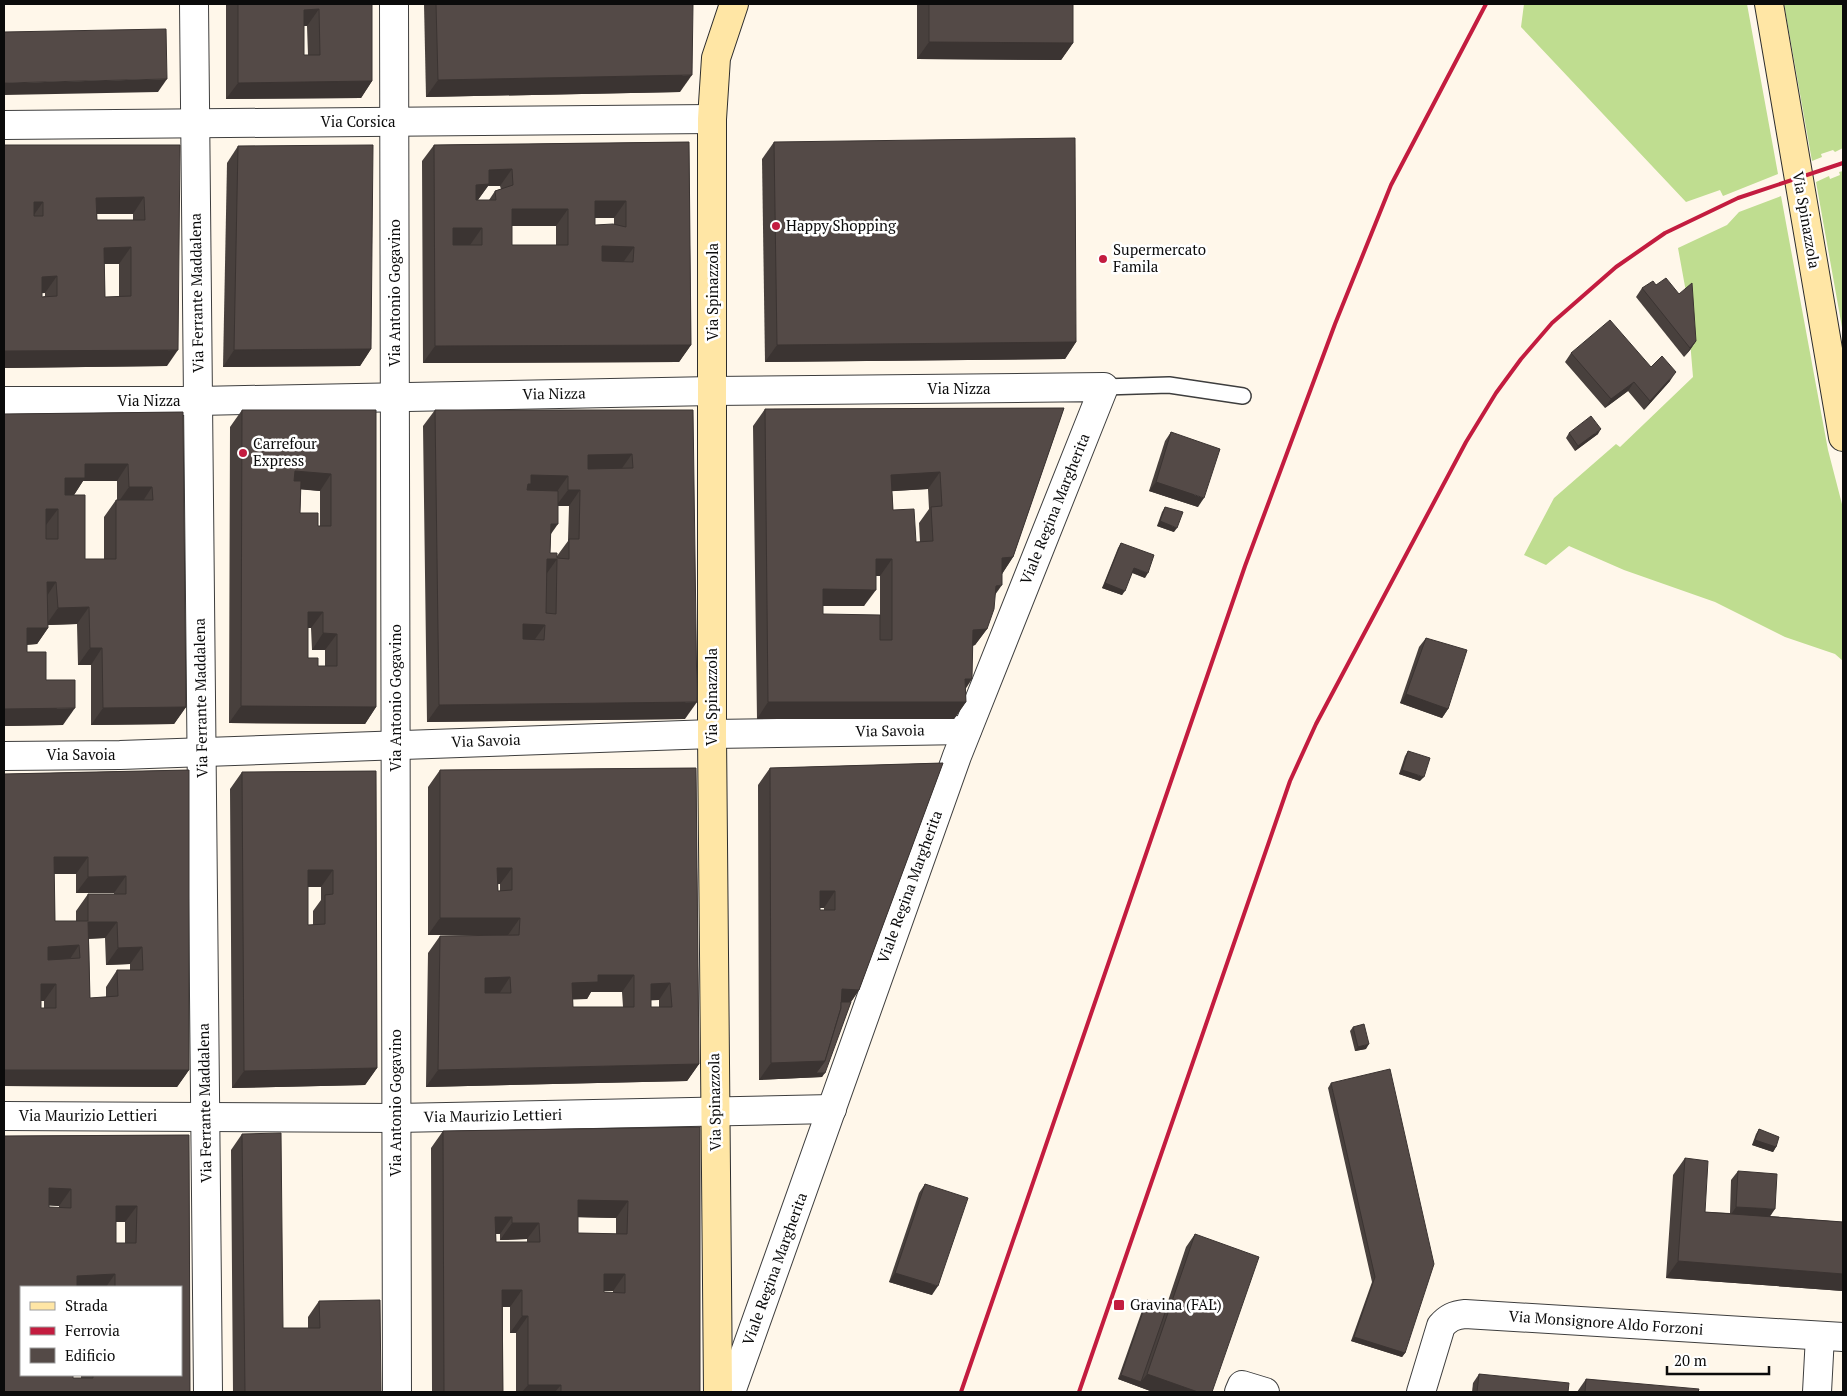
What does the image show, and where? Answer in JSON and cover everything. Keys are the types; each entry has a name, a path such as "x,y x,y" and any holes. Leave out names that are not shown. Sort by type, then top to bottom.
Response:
{"street":[{"name":"Via Ferrante Maddalena","path":"194,4 208,1392"},
{"name":"Via Antonio Gogavino","path":"394,4 397,1392"},
{"name":"Via Spinazzola","path":"718,1392 712,734 712,119 716,58 734,4"},
{"name":"Via Spinazzola","path":"1769,4 1843,437"},
{"name":"Via Corsica","path":"4,125 712,119"},
{"name":"Via Nizza","path":"4,401 198,401 713,391 1104,387"},
{"name":"Viale Regina Margherita","path":"731,1392 968,730 1104,387"},
{"name":"Via Savoia","path":"4,756 120,755 712,734 968,730"},
{"name":"Via Maurizio Lettieri","path":"4,1116 396,1118 832,1109"},
{"name":"Via Monsignore Aldo Forzoni","path":"1421,1392 1441,1326 1455,1315 1465,1314 1832,1337"},
{"path":"1817,1392 1832,1337"},
{"path":"1239,1392 1242,1385 1265,1392"}],"lane":[{"path":"1104,387 1169,385 1243,396"}],"green space":[{"path":"1524,4 1747,4 1778,174 1723,196 1720,190 1686,202 1521,27"},
{"path":"1784,4 1843,4 1843,148 1835,152 1833,150 1821,154 1822,157 1812,161"},
{"path":"1843,171 1843,333 1816,182 1829,176 1830,179 1840,175 1839,172"},
{"path":"1781,196 1828,450 1843,508 1843,661 1835,654 1785,637 1715,602 1624,570 1569,546 1546,565 1524,555 1554,498 1616,444 1620,447 1693,377 1686,292 1678,248 1727,225 1739,212"}],"building":[{"path":"238,4 372,4 372,81 238,83","holes":["319,9 320,55 304,55 304,10"]},
{"path":"436,4 693,4 692,75 438,80"},
{"path":"929,4 1073,4 1073,43 929,42"},
{"path":"166,29 167,79 4,83 4,32"},
{"path":"1075,138 1076,342 777,345 774,142"},
{"path":"689,142 691,345 435,346 434,145","holes":["512,169 513,185 495,191 496,200 476,200 476,185 489,184 489,170","595,201 626,201 626,227 613,224 595,225","512,209 568,209 568,245 512,245","453,228 482,228 482,245 453,245","602,246 634,247 633,262 602,261"]},
{"path":"4,145 180,145 178,350 4,351","holes":["144,197 145,220 97,220 96,198","34,202 43,202 43,216 34,216","131,247 131,296 105,297 104,248","57,276 57,296 42,297 42,277"]},
{"path":"373,145 371,349 234,350 238,146"},
{"path":"1666,278 1679,294 1692,283 1696,341 1690,348 1642,288 1653,281 1656,285"},
{"path":"1610,320 1651,367 1662,356 1676,372 1650,401 1634,382 1611,399 1571,353"},
{"path":"1064,408 1013,557 1002,558 1002,585 996,586 994,609 987,629 973,630 972,679 965,679 966,702 768,702 765,409","holes":["940,472 942,506 931,507 933,541 916,542 914,509 893,510 891,475","876,559 892,559 892,640 880,640 880,615 823,614 823,589 876,590"]},
{"path":"242,410 376,410 376,707 241,706","holes":["295,471 331,474 331,526 318,526 318,513 300,513 301,481 294,481","308,612 323,612 323,633 337,634 337,666 318,666 318,658 308,658"]},
{"path":"435,410 693,410 697,702 439,705","holes":["632,454 633,468 588,469 588,455","531,475 568,476 568,490 580,490 579,539 569,539 569,559 557,558 557,553 550,553 551,524 558,524 558,491 527,490 528,484 531,484","547,559 557,559 556,614 546,613","523,624 545,625 544,640 523,639"]},
{"path":"183,412 186,707 103,708 102,648 90,648 89,607 58,608 56,582 47,582 48,628 27,628 27,652 46,652 46,680 75,680 75,708 4,709 4,414","holes":["85,464 128,464 129,487 152,487 153,500 116,500 116,559 85,559 85,495 65,495 65,478 85,478","46,509 58,509 58,539 46,539"]},
{"path":"1591,416 1601,429 1578,446 1569,433"},
{"path":"1171,432 1220,449 1204,498 1156,482"},
{"path":"1165,507 1183,512 1177,528 1160,521"},
{"path":"1121,543 1154,555 1148,573 1134,568 1125,591 1105,583"},
{"path":"1426,638 1467,650 1448,709 1406,694"},
{"path":"1408,751 1430,758 1424,777 1402,770"},
{"path":"943,763 859,990 842,989 841,1008 825,1061 771,1063 770,768","holes":["820,891 835,891 835,910 820,910"]},
{"path":"696,768 699,1064 438,1070 440,936 519,935 520,918 440,918 440,770","holes":["497,868 512,868 512,890 498,891","598,975 634,975 634,1007 573,1007 572,983 598,982","510,977 511,993 485,993 485,978","670,983 672,1007 651,1007 651,984"]},
{"path":"189,770 189,1070 4,1070 4,774","holes":["54,857 88,857 88,877 126,876 126,894 88,894 88,921 55,921","88,922 117,922 118,948 142,947 143,970 117,970 118,996 90,998","79,945 80,958 48,960 48,947","41,984 56,984 56,1008 41,1008"]},
{"path":"376,771 377,1068 244,1071 242,772","holes":["308,870 333,870 333,894 325,895 325,924 308,925"]},
{"path":"841,1002 851,1002 825,1073 816,1073 825,1061 841,1008"},
{"path":"1364,1024 1369,1044 1358,1047 1353,1027"},
{"path":"1390,1069 1434,1264 1405,1353 1354,1337 1375,1277 1331,1083"},
{"path":"700,1127 700,1392 561,1392 561,1385 528,1385 528,1316 522,1316 522,1290 502,1290 503,1392 444,1392 443,1131","holes":["578,1200 628,1201 627,1234 578,1233","495,1217 512,1217 512,1223 539,1223 540,1242 496,1242","604,1274 625,1274 625,1293 604,1292"]},
{"path":"1759,1129 1779,1137 1776,1147 1755,1140"},
{"path":"281,1133 283,1328 320,1328 319,1301 380,1300 381,1392 245,1392 242,1134"},
{"path":"189,1135 190,1392 4,1392 4,1136","holes":["49,1188 71,1189 71,1208 49,1207","116,1206 137,1206 136,1243 116,1243"]},
{"path":"1685,1158 1708,1161 1705,1212 1843,1222 1843,1274 1678,1261"},
{"path":"1738,1171 1777,1174 1775,1209 1736,1207"},
{"path":"925,1184 968,1198 938,1286 895,1273"},
{"path":"1195,1234 1259,1257 1212,1392 1198,1392 1147,1374"},
{"path":"1147,1300 1167,1307 1141,1382 1121,1375"},
{"path":"1479,1374 1569,1383 1568,1392 1477,1392"},
{"path":"1586,1379 1699,1389 1698,1392 1585,1392"}],"railway":[{"path":"961,1392 1245,566 1335,324 1391,185 1486,4"},
{"path":"1079,1392 1290,781 1316,724 1466,442 1496,393 1521,359 1552,323 1616,267 1665,233 1738,198 1843,163"}],"place":[{"name":"Happy Shopping","path":"776,226"},
{"name":"Supermercato Famila","path":"1103,259"},
{"name":"Carrefour Express","path":"243,453"},
{"name":"Gravina (FAL)","path":"1119,1305"}]}
